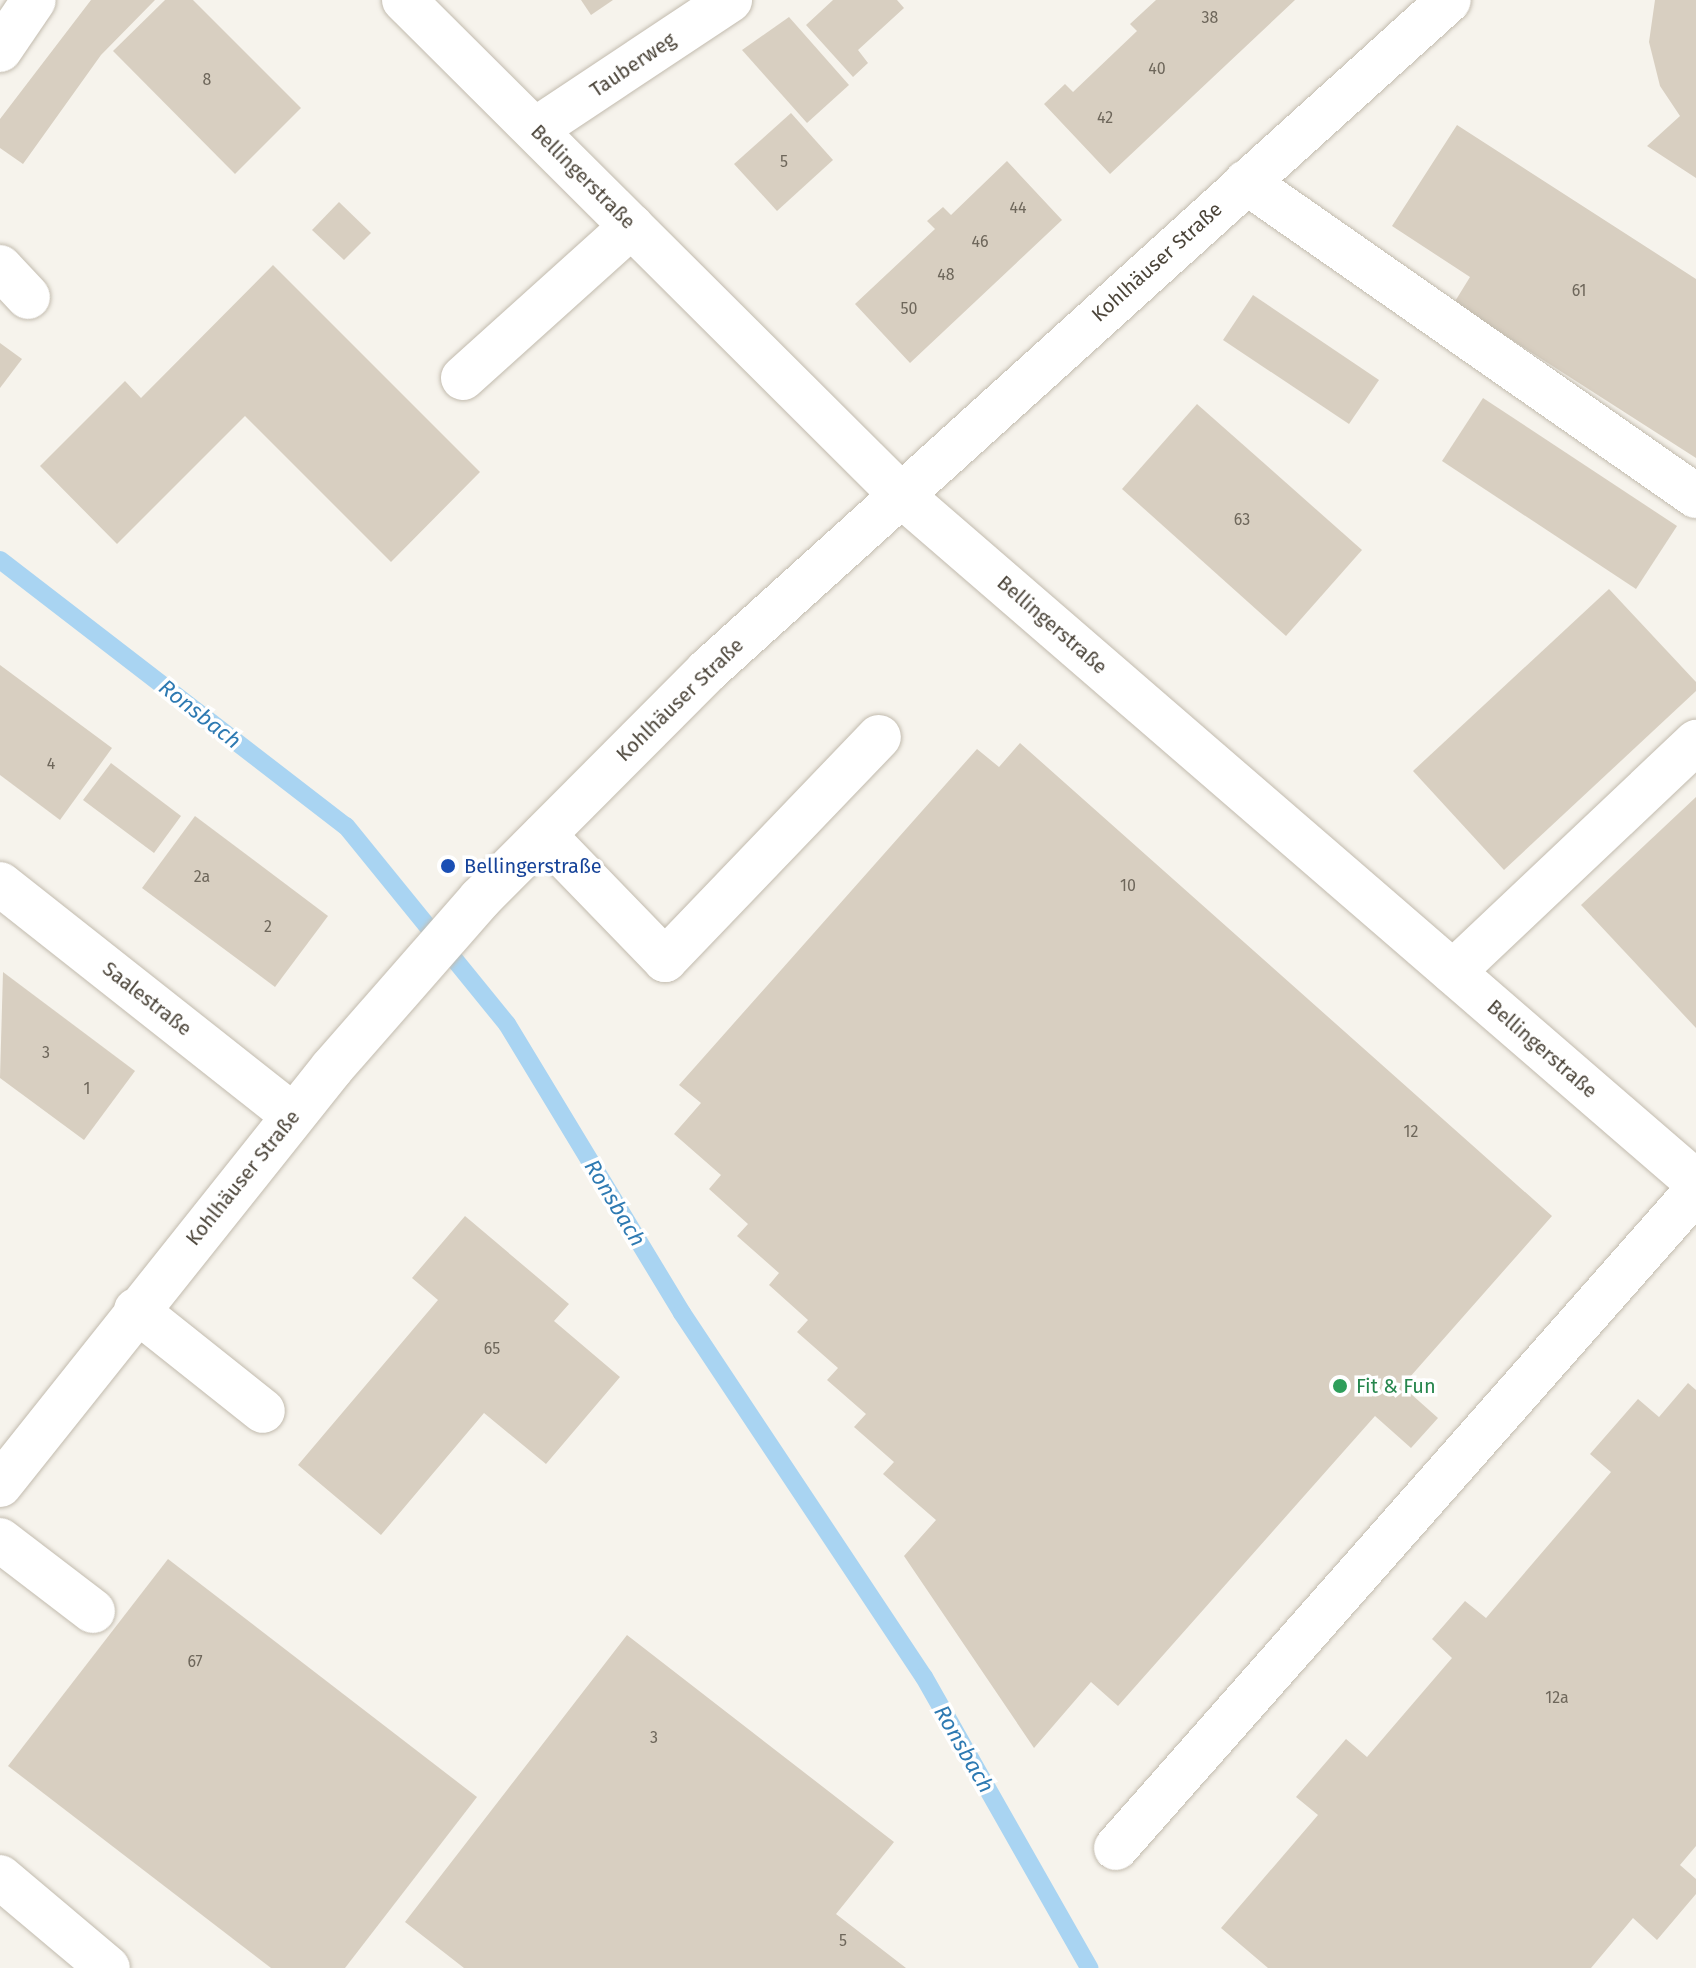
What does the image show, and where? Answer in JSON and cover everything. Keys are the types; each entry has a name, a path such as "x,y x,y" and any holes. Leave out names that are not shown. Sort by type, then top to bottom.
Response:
{"street":[{"path":"0,50 34,0"},
{"name":"Bellingerstraße","path":"404,0 900,494 1696,1182"},
{"name":"Tauberweg","path":"536,129 730,0"},
{"name":"Kohlhäuser Straße","path":"0,1485 293,1115 426,958 544,835 707,671 1449,0"},
{"path":"1246,182 1696,496"},
{"path":"463,378 632,226"},
{"path":"544,835 665,960 879,737"},
{"path":"1453,972 1696,742"},
{"name":"Saalestraße","path":"0,884 293,1115"},
{"path":"1116,1848 1696,1191"},
{"path":"136,1310 263,1411"},
{"path":"0,1540 93,1611"},
{"path":"0,1877 108,1968"}],"building":[{"path":"91,0 155,0 101,55 23,164 0,148 0,119"},
{"path":"165,0 193,0 301,108 235,174 113,51"},
{"path":"581,0 613,0 591,15"},
{"path":"833,0 897,0 904,8 858,50 868,63 853,77 806,25"},
{"path":"1156,0 1295,0 1110,174 1044,104 1065,84 1073,92 1137,31 1130,24"},
{"path":"1655,0 1696,0 1696,178 1647,146 1680,116 1660,86 1649,42"},
{"path":"789,17 849,85 807,123 742,50"},
{"path":"791,113 833,160 777,211 734,164"},
{"path":"1457,125 1696,279 1696,458 1454,303 1470,277 1392,226"},
{"path":"1007,161 1062,220 910,363 855,304 935,229 927,221 943,207 951,215"},
{"path":"339,202 371,233 344,260 312,230"},
{"path":"273,265 480,472 391,562 245,416 117,544 40,466 125,381 141,398"},
{"path":"1253,295 1379,380 1349,424 1223,340"},
{"path":"0,343 22,359 0,388"},
{"path":"1483,398 1677,526 1636,589 1442,461"},
{"path":"1197,404 1362,550 1286,636 1122,489"},
{"path":"1609,589 1696,682 1696,691 1504,870 1413,771"},
{"path":"0,665 112,748 60,820 0,775"},
{"path":"1020,743 1552,1216 1402,1386 1438,1418 1411,1448 1375,1416 1118,1706 1091,1682 1034,1748 904,1556 936,1520 883,1474 894,1462 854,1427 866,1414 827,1380 838,1368 797,1332 808,1320 769,1285 779,1273 737,1236 748,1224 709,1189 721,1175 674,1134 701,1103 679,1085 977,749 999,767"},
{"path":"111,763 181,816 154,853 83,800"},
{"path":"1696,797 1696,1028 1581,905"},
{"path":"195,816 328,916 275,987 142,888"},
{"path":"3,972 135,1071 84,1140 0,1078"},
{"path":"465,1216 569,1304 554,1321 620,1377 546,1464 484,1413 381,1535 298,1465 438,1300 412,1278"},
{"path":"1688,1383 1696,1390 1696,1846 1680,1865 1696,1879 1696,1894 1657,1940 1633,1918 1591,1968 1268,1968 1221,1928 1318,1815 1296,1797 1346,1739 1367,1757 1452,1658 1432,1639 1465,1601 1486,1618 1611,1472 1590,1454 1638,1399 1659,1417"},
{"path":"168,1559 477,1797 345,1968 271,1968 8,1766"},
{"path":"627,1635 894,1842 836,1914 906,1968 464,1968 405,1922"}],"waterway":[{"name":"Ronsbach","path":"0,560 346,826 507,1024 682,1313 924,1677 1089,1968"}],"place":[{"name":"Bellingerstraße","path":"448,866"},
{"name":"Fit & Fun","path":"1340,1386"}]}
